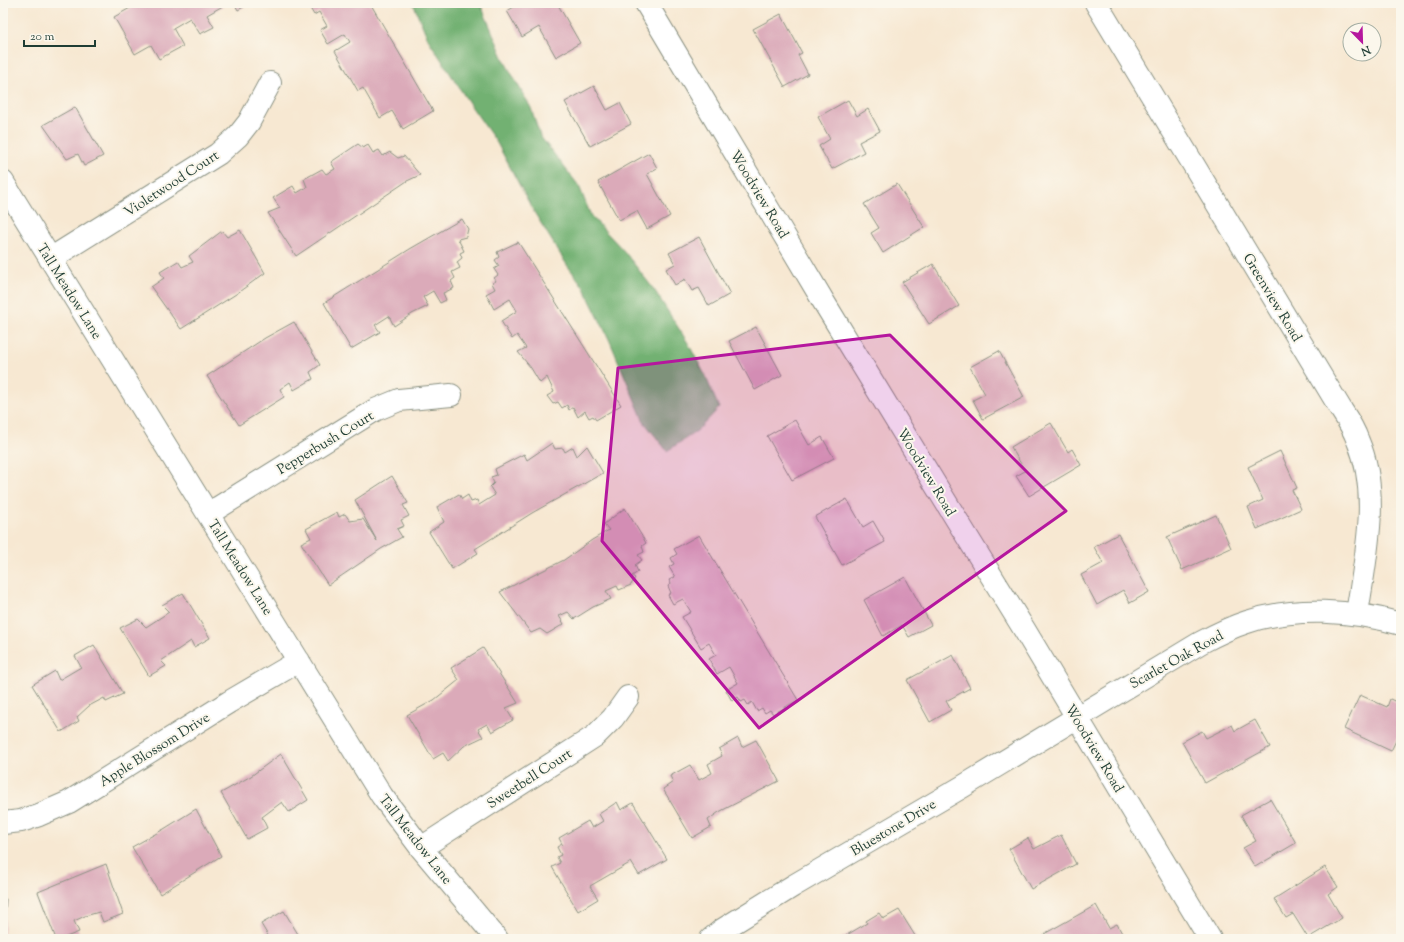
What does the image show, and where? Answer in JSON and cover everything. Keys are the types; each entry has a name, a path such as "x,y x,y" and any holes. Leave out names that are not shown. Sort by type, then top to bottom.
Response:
{"street":[{"name":"Woodview Road","path":"646,3 1210,939"},
{"name":"Greenview Road","path":"1096,3 1342,411 1358,441 1366,465 1370,501 1367,542 1357,614"},
{"name":"Violetwood Court","path":"50,259 218,154 238,136 249,122 270,83"},
{"name":"Tall Meadow Lane","path":"3,182 382,796 421,848 497,939"},
{"name":"Pepperbush Court","path":"208,514 375,410 399,400 451,395"},
{"name":"Scarlet Oak Road","path":"1076,717 1200,643 1248,622 1276,615 1316,611 1380,617 1401,624"},
{"name":"Apple Blossom Drive","path":"3,823 21,821 69,802 229,702 300,661"},
{"name":"Sweetbell Court","path":"421,848 595,736 613,718 628,697"},
{"name":"Bluestone Drive","path":"711,939 722,930 793,886 962,787 1076,717"}],"highlighted area":[{"path":"890,335 1066,511 759,728 602,541 618,368"}],"green space":[{"path":"413,3 480,3 505,62 531,108 540,136 579,186 591,216 624,251 655,291 688,343 705,375 719,408 697,431 667,451 644,422 609,339 583,286 567,265 534,212 497,143 471,106 428,39"}],"building":[{"path":"139,3 228,3 207,15 214,27 200,34 190,18 173,28 183,46 159,59 151,45 135,54 114,17"},
{"path":"234,3 251,3 238,10"},
{"path":"307,3 370,3 433,111 403,129 392,111 380,118 363,88 358,91 335,51 350,42 345,34 328,44 320,30 327,26 319,12 314,15"},
{"path":"521,3 557,3 580,43 556,57 539,27 522,37 507,11"},
{"path":"781,14 802,53 798,55 808,74 785,87 753,29"},
{"path":"594,86 607,110 620,103 631,124 590,146 565,102"},
{"path":"848,100 857,116 868,109 880,131 859,142 864,152 832,169 819,146 830,139 818,117"},
{"path":"75,107 103,156 84,166 78,154 67,159 43,125"},
{"path":"358,144 363,148 368,145 373,153 379,150 383,156 390,152 398,158 404,156 420,175 407,181 296,256 268,213 280,208 273,198 293,186 297,193 307,187 304,179 322,169 326,174 335,169 331,162"},
{"path":"649,153 657,168 647,174 670,216 647,229 637,211 619,220 598,182"},
{"path":"897,184 924,227 883,253 871,233 879,228 864,204"},
{"path":"462,219 468,229 466,237 458,239 464,251 460,253 462,258 457,262 460,268 452,272 455,278 451,281 454,288 443,293 446,300 440,303 433,291 423,297 428,306 412,314 394,326 389,316 375,325 380,332 351,349 324,303 410,249"},
{"path":"240,230 265,273 236,294 181,329 151,287 164,278 160,272 178,261 182,267 193,262 189,256 222,231 227,237"},
{"path":"699,237 730,294 709,306 699,288 692,291 685,279 675,285 666,269 675,264 669,253"},
{"path":"518,242 621,405 596,420 593,416 589,418 585,411 578,417 573,407 569,410 567,405 562,408 558,402 553,404 547,396 554,392 547,377 540,383 531,368 518,352 526,348 517,335 512,339 501,321 517,311 510,299 494,309 486,294 495,289 492,283 496,281 494,278 498,275 494,269 499,266 495,260 499,257 497,252"},
{"path":"933,264 959,306 929,324 902,282"},
{"path":"294,322 320,365 310,372 313,379 294,390 290,382 280,389 284,397 239,425 207,376 265,338"},
{"path":"756,327 782,375 755,390 729,341"},
{"path":"999,351 1024,397 983,419 973,400 985,394 970,367"},
{"path":"795,420 809,445 822,437 834,458 792,480 767,436"},
{"path":"1051,423 1068,452 1072,449 1081,465 1029,496 1016,476 1025,471 1011,447"},
{"path":"552,443 555,449 563,448 565,452 573,447 577,456 587,446 603,473 532,513 475,549 478,553 452,569 429,532 444,522 437,507 459,494 462,499 468,495 471,502 477,500 479,505 495,495 490,487 494,483 491,477 497,475 495,469 524,454 527,460"},
{"path":"1280,451 1297,488 1292,490 1301,509 1257,529 1248,507 1263,500 1248,467"},
{"path":"392,476 408,503 403,505 409,516 401,520 404,526 397,529 402,537 381,549 328,585 301,543 311,538 306,529 337,512 339,517 345,514 350,521 363,519 377,541 355,500"},
{"path":"847,499 863,527 873,521 885,542 842,565 815,517"},
{"path":"625,508 646,543 642,546 644,552 638,555 642,560 635,565 638,572 632,576 635,578 631,585 619,590 617,586 606,591 611,599 593,607 574,619 568,612 559,616 564,624 547,634 540,629 531,633 500,592 564,560 609,530 604,524"},
{"path":"1216,515 1231,548 1182,570 1167,537"},
{"path":"1118,534 1149,592 1130,603 1123,590 1097,605 1081,575 1103,563 1094,547"},
{"path":"699,535 798,700 773,714 770,710 765,713 762,708 757,711 752,702 748,705 745,700 741,702 738,697 732,701 726,690 738,683 729,667 717,674 709,659 716,655 709,643 701,648 682,617 691,612 683,599 673,604 668,595 671,593 668,586 671,584 669,580 675,577 669,567 674,564 671,558 677,554 674,549"},
{"path":"905,577 931,625 909,637 902,625 883,636 864,600"},
{"path":"183,593 210,638 194,647 191,641 161,661 166,666 149,676 120,628 138,619 146,627 169,612 162,605"},
{"path":"94,645 123,694 106,702 104,698 89,706 77,717 79,721 61,732 32,685 55,671 59,680 81,667 75,656"},
{"path":"483,648 518,703 506,708 513,720 492,732 487,724 478,729 483,737 464,746 448,761 443,753 433,759 407,715 434,700 459,680 451,668"},
{"path":"953,655 970,688 946,701 951,710 930,722 907,680"},
{"path":"1360,695 1387,707 1390,699 1401,704 1401,730 1391,751 1344,729"},
{"path":"1255,720 1270,747 1205,783 1182,742 1202,731 1206,738 1232,725 1235,731"},
{"path":"738,738 742,747 756,740 779,781 719,812 708,820 711,827 692,838 663,789 673,782 670,776 690,765 699,780 712,773 708,764 722,756 719,749"},
{"path":"281,754 308,800 289,812 282,802 262,817 267,828 247,839 221,793 251,776"},
{"path":"1270,799 1296,843 1255,867 1243,848 1256,841 1241,815"},
{"path":"617,802 621,810 633,803 667,859 639,875 631,862 590,886 598,899 578,911 552,867 560,863 557,857 561,855 557,847 562,844 559,838 588,821 592,828 603,821 599,814"},
{"path":"196,809 221,856 160,894 132,847"},
{"path":"1061,835 1076,864 1031,889 1009,849 1028,838 1034,849"},
{"path":"106,864 123,914 103,922 99,912 85,916 74,921 79,932 61,939 56,939 38,892"},
{"path":"1325,867 1338,887 1328,894 1342,918 1308,938 1293,914 1286,918 1274,899"},
{"path":"3,898 6,899 4,934 3,934"},
{"path":"1096,905 1109,928 1117,924 1125,939 1047,939 1044,934"},
{"path":"899,910 917,939 840,939 867,923 866,921 879,913 883,919"},
{"path":"284,911 301,939 270,939 261,924"}]}
